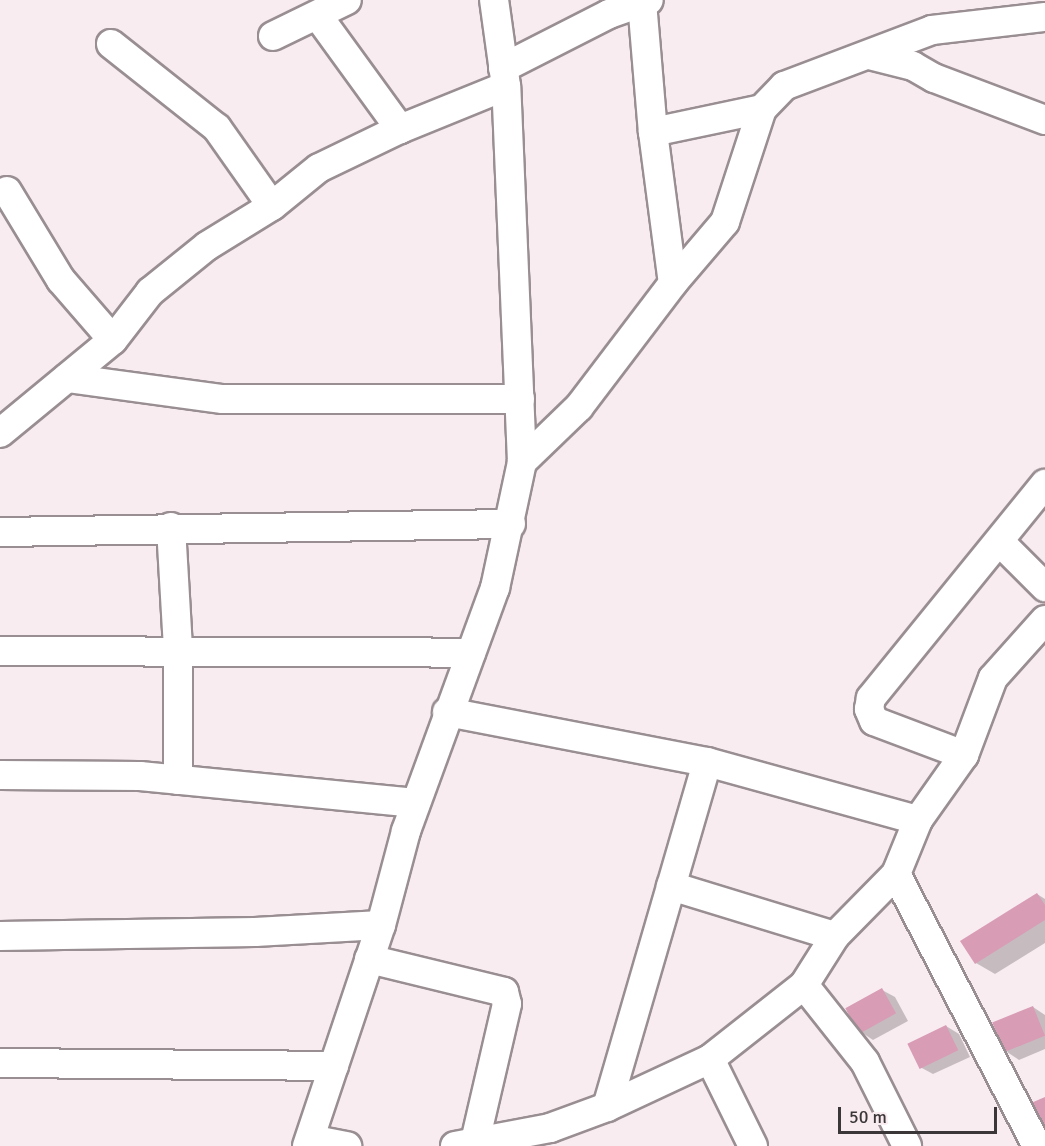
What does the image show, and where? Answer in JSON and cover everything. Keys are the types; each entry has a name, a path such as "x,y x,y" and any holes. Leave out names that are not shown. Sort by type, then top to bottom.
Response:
{"street":[{"path":"273,36 347,0"},
{"path":"346,1146 308,1142 381,925 416,803 447,712 495,588 511,524 522,462 505,77 494,0"},
{"path":"0,433 113,340 150,292 207,246 272,206 319,168 505,77 607,7 645,1 653,132 673,283"},
{"path":"318,16 400,129"},
{"path":"522,462 579,408 673,283 725,222 762,109 784,86 932,30 1045,17"},
{"path":"111,44 217,129 272,206"},
{"path":"869,55 913,66 1045,120"},
{"path":"653,132 762,109"},
{"path":"7,192 62,280 113,340"},
{"path":"67,378 223,399 520,399"},
{"path":"964,755 874,721 869,709 871,698 1000,542 1045,483"},
{"path":"0,532 171,527 511,524"},
{"path":"171,527 178,649 178,780"},
{"path":"1000,542 1045,587"},
{"path":"369,959 504,992 507,1004 465,1144 546,1137 710,1059 804,986 835,936 896,874 918,819 964,755 993,678 1015,650 1045,620"},
{"path":"0,651 178,649 471,653"},
{"path":"447,712 707,762 918,819"},
{"path":"607,1107 707,762"},
{"path":"0,775 140,776 416,803"},
{"path":"896,874 1037,1146"},
{"path":"671,886 835,936"},
{"path":"0,936 255,932 381,925"},
{"path":"804,986 865,1062 907,1146"},
{"path":"710,1059 753,1146"},
{"path":"0,1063 334,1066"}],"building":[{"path":"1037,893 1045,905 1045,920 975,964 960,941"},
{"path":"882,988 896,1013 859,1034 845,1008"},
{"path":"1033,1006 1045,1036 1004,1052 992,1022"},
{"path":"946,1025 958,1050 920,1069 907,1044"},
{"path":"1045,1097 1045,1129 1043,1130 1031,1103"}]}
